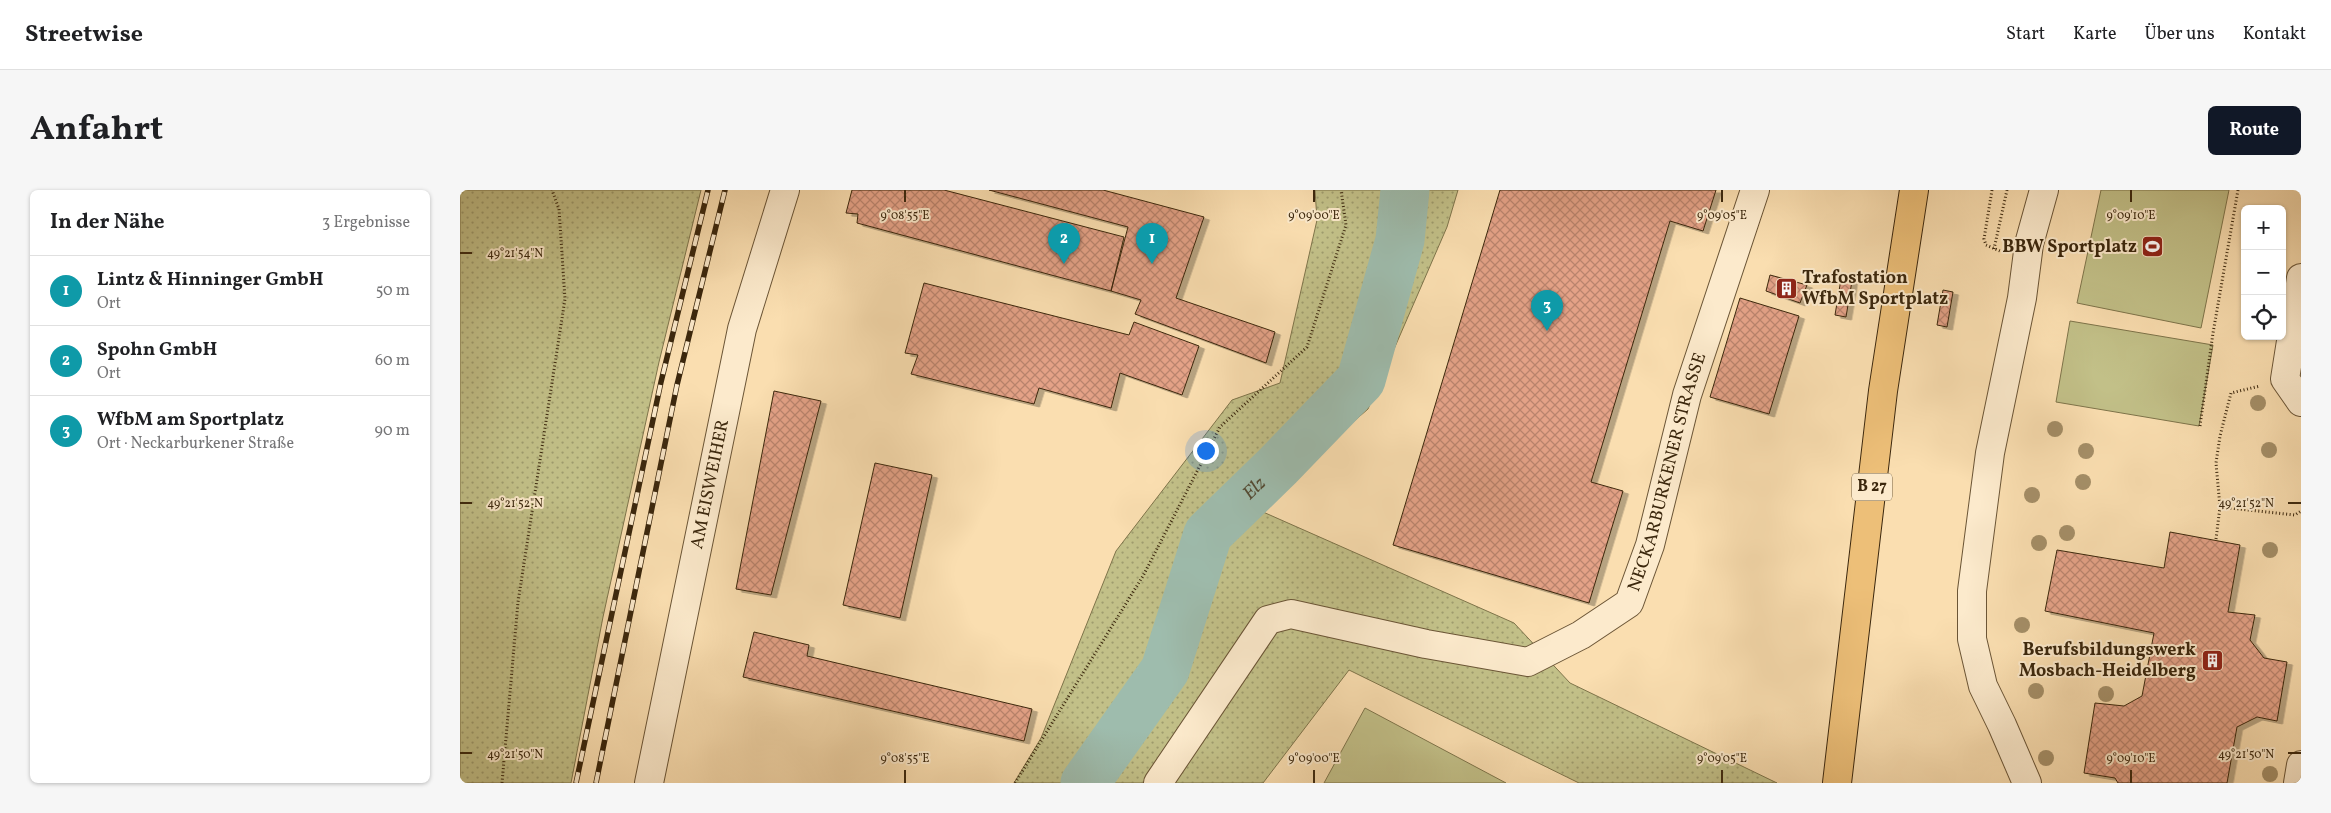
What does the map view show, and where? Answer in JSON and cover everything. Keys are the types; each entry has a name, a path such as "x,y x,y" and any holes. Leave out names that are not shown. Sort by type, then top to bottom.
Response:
{"main road":[{"name":"B 27","path":"1837,783 1883,391 1914,190"}],"street":[{"name":"AM EISWEIHER","path":"649,783 742,329 785,190"},
{"name":"NECKARBURKENER STRASSE","path":"1158,783 1268,620 1291,614 1426,644 1528,662 1581,635 1629,603 1650,545 1687,394 1755,190"},
{"path":"2026,783 2002,725 1983,686 1972,639 1972,591 1990,453 2022,298 2030,244 2044,190"},
{"path":"2301,278 2284,379 2301,402"},
{"path":"2298,783 2301,765"}],"path":[{"path":"502,783 518,602 565,299 559,208 552,190"},
{"path":"1015,783 1143,576 1220,427 1307,347 1346,225 1341,190"},
{"path":"1986,246 1984,239 1992,190"},
{"path":"1994,249 2006,190"},
{"path":"2200,426 2213,333 2238,190"},
{"path":"2216,539 2220,507 2216,463 2220,436 2231,393 2284,379"},
{"path":"2220,507 2294,515 2301,511"}],"shaded area":[{"path":"460,190 701,190 659,362 603,617 571,783 460,783"},
{"path":"1315,190 1458,190 1447,227 1368,409 1254,508 1514,623 1570,683 1777,783 1579,783 1349,670 1263,783 1014,783 1041,738 1116,551 1232,400 1280,383 1317,220"},
{"name":"BBW Sportplatz","path":"2101,190 2229,190 2201,328 2077,303"},
{"path":"2070,321 2213,345 2199,426 2056,402"},
{"path":"1365,708 1506,783 1324,783"}],"building":[{"path":"852,190 944,190 1124,237 1111,291 857,223 858,214 846,213"},
{"path":"989,190 1103,190 1204,217 1176,298 1275,332 1266,363 1135,314 1141,300 1111,291 1128,227"},
{"path":"1500,190 1716,190 1703,231 1670,221 1591,482 1623,491 1589,603 1393,545"},
{"name":"Trafostation WfbM Sportplatz","path":"1770,275 1807,285 1800,303 1766,291"},
{"path":"1841,279 1852,281 1846,317 1835,315"},
{"path":"924,283 1129,335 1134,322 1199,346 1182,395 1120,373 1111,408 1039,388 1034,404 911,374 918,355 905,353"},
{"path":"1943,290 1953,292 1947,327 1937,325"},
{"path":"1740,298 1799,316 1769,414 1710,397"},
{"path":"774,391 821,401 771,595 736,589"},
{"path":"875,463 932,475 900,618 843,605"},
{"name":"Berufsbildungswerk Mosbach-Heidelberg","path":"2170,532 2240,545 2228,612 2255,615 2250,640 2264,658 2287,662 2277,721 2257,717 2237,727 2227,783 2118,783 2115,778 2084,773 2095,703 2124,706 2142,696 2154,633 2045,611 2057,550 2164,568"},
{"path":"754,632 809,645 807,656 1032,709 1024,741 743,677"}],"waterway":[{"name":"Elz","path":"1085,783 1165,670 1208,534 1278,466 1361,380 1400,240 1405,190"}],"railway":[{"path":"576,783 661,382 708,190"},
{"path":"596,783 677,385 725,190"}],"place":[{"name":"BBW Sportplatz","path":"2153,247"},
{"name":"Spohn GmbH","path":"1064,264"},
{"name":"Lintz & Hinninger GmbH","path":"1152,264"},
{"name":"Trafostation WfbM Sportplatz","path":"1786,288"},
{"name":"WfbM am Sportplatz","path":"1547,331"},
{"name":"Berufsbildungswerk Mosbach-Heidelberg","path":"2212,660"}]}
